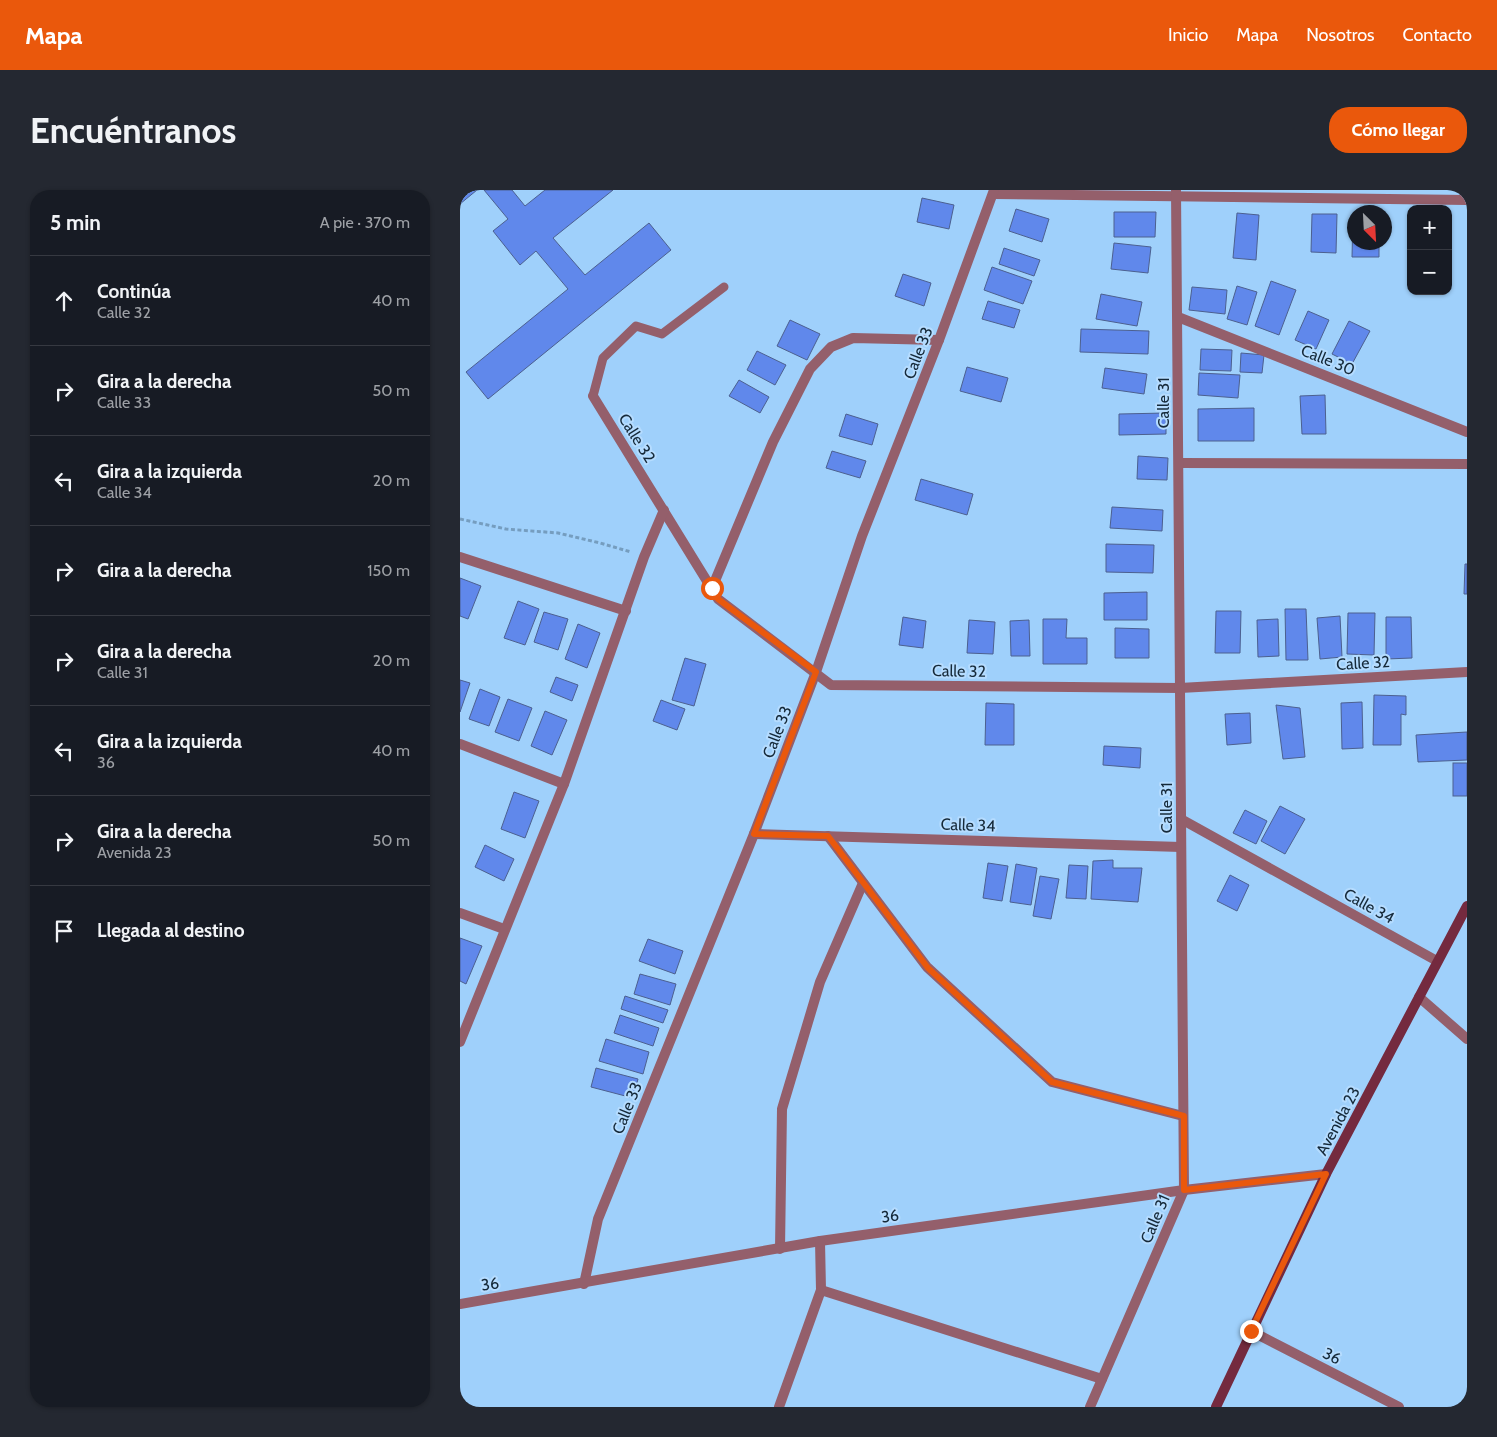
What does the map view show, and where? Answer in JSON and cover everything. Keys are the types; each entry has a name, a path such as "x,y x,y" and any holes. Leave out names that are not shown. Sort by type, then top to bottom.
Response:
{"main road":[{"name":"Avenida 23","path":"1216,1407 1326,1174 1467,906"}],"street":[{"path":"994,192 1176,193 1467,200"},
{"name":"Calle 33","path":"584,1284 598,1218 754,834 816,672 862,536 939,340 994,192"},
{"name":"Calle 31","path":"1090,1407 1184,1190 1176,193"},
{"name":"Calle 30","path":"1178,317 1467,432"},
{"path":"712,588 773,442 810,369 831,347 853,338 939,340"},
{"name":"Calle 32","path":"593,396 718,599 831,685 1180,688 1467,672"},
{"path":"1178,463 1467,464"},
{"path":"460,1042 564,784 644,557 664,510"},
{"path":"460,557 626,611"},
{"path":"460,744 564,784"},
{"name":"Calle 34","path":"1181,819 1437,961"},
{"name":"Calle 34","path":"754,834 1181,847"},
{"path":"828,836 928,968 1052,1082 1184,1116"},
{"path":"780,1248 782,1108 820,982 863,883"},
{"path":"460,913 504,929"},
{"path":"1419,997 1467,1039"},
{"name":"36","path":"460,1304 584,1284 820,1241 1184,1190 1326,1174"},
{"path":"779,1407 821,1290 820,1241"},
{"path":"821,1290 1102,1379"},
{"name":"36","path":"1251,1331 1399,1407"}],"lane":[{"path":"593,396 602,358 636,326 662,334 724,287"}],"path":[{"path":"460,520 506,529 558,533 600,543 644,557"}],"building":[{"path":"460,190 477,190 460,204"},
{"path":"484,190 512,190 525,206 545,190 613,190 553,238 585,275 649,223 671,250 488,399 466,372 568,289 536,251 520,265 493,231 508,219"},
{"path":"922,198 954,205 949,229 917,222"},
{"path":"1016,209 1049,219 1042,242 1009,231"},
{"path":"1114,212 1156,212 1155,237 1114,237"},
{"path":"1237,213 1259,215 1256,260 1233,258"},
{"path":"1312,214 1337,214 1336,253 1311,252"},
{"path":"1114,243 1151,247 1148,273 1111,269"},
{"path":"1004,248 1040,260 1034,276 999,264"},
{"path":"1352,250 1379,250 1379,257 1352,257"},
{"path":"992,267 1032,281 1023,304 984,290"},
{"path":"903,274 931,283 924,306 895,296"},
{"path":"1271,281 1296,290 1279,335 1255,326"},
{"path":"1237,286 1257,292 1247,325 1227,319"},
{"path":"1192,287 1227,290 1225,314 1189,310"},
{"path":"1101,294 1142,302 1137,326 1096,319"},
{"path":"988,301 1020,310 1014,328 982,319"},
{"path":"1308,311 1329,320 1316,349 1295,340"},
{"path":"790,320 820,334 807,360 777,346"},
{"path":"1349,321 1370,331 1352,364 1332,354"},
{"path":"1081,329 1149,331 1148,354 1080,352"},
{"path":"1201,349 1232,350 1231,371 1200,370"},
{"path":"757,351 786,365 775,385 747,370"},
{"path":"1241,353 1264,355 1262,373 1240,372"},
{"path":"967,367 1008,378 1001,402 960,391"},
{"path":"1105,368 1147,374 1144,394 1102,388"},
{"path":"1199,373 1240,375 1238,398 1198,395"},
{"path":"739,380 769,397 760,413 729,396"},
{"path":"1325,395 1326,434 1302,434 1300,396"},
{"path":"1254,408 1254,441 1198,441 1198,409"},
{"path":"1166,413 1166,434 1119,435 1119,414"},
{"path":"846,414 878,424 872,445 839,436"},
{"path":"832,451 866,461 860,478 826,468"},
{"path":"1138,456 1168,458 1167,480 1137,479"},
{"path":"921,479 973,494 967,515 915,500"},
{"path":"1112,507 1163,510 1162,531 1110,528"},
{"path":"1106,544 1154,545 1153,573 1106,572"},
{"path":"1465,564 1467,564 1467,594 1464,594"},
{"path":"460,578 481,586 468,619 460,616"},
{"path":"1147,592 1147,620 1104,620 1104,593"},
{"path":"518,601 539,609 525,645 504,638"},
{"path":"1285,609 1306,609 1308,660 1286,660"},
{"path":"1216,611 1241,611 1240,653 1215,653"},
{"path":"544,612 568,619 558,650 534,642"},
{"path":"1348,613 1375,613 1374,655 1347,654"},
{"path":"1340,616 1342,657 1320,659 1317,618"},
{"path":"903,617 926,621 923,648 899,645"},
{"path":"1386,617 1411,617 1412,658 1386,659"},
{"path":"1043,619 1067,619 1066,638 1087,638 1087,664 1043,664"},
{"path":"1278,619 1279,656 1258,657 1257,620"},
{"path":"969,620 995,622 993,654 967,653"},
{"path":"1029,620 1030,656 1011,656 1010,621"},
{"path":"578,624 600,633 587,668 565,659"},
{"path":"1115,628 1149,629 1149,658 1115,658"},
{"path":"685,658 706,664 694,706 672,700"},
{"path":"556,677 578,685 572,701 550,692"},
{"path":"460,680 470,683 460,712"},
{"path":"480,689 500,697 489,726 469,719"},
{"path":"1374,695 1406,696 1406,715 1401,714 1401,745 1373,745"},
{"path":"508,699 532,708 519,741 495,732"},
{"path":"661,700 685,709 677,730 653,721"},
{"path":"1362,702 1363,748 1342,749 1341,703"},
{"path":"986,703 1014,704 1014,745 985,745"},
{"path":"1276,705 1300,708 1305,757 1283,759"},
{"path":"545,711 567,720 552,755 531,746"},
{"path":"1250,713 1251,743 1227,745 1225,714"},
{"path":"1467,732 1467,760 1418,762 1416,735"},
{"path":"1104,746 1141,748 1140,768 1103,765"},
{"path":"1453,763 1467,763 1467,796 1453,796"},
{"path":"514,792 539,801 525,838 501,829"},
{"path":"1280,806 1305,819 1285,854 1261,841"},
{"path":"1245,810 1267,821 1256,844 1233,833"},
{"path":"485,845 514,859 504,881 475,867"},
{"path":"1113,860 1113,868 1142,868 1138,902 1091,899 1093,861"},
{"path":"988,863 1008,866 1002,901 983,898"},
{"path":"1016,864 1037,868 1031,905 1010,902"},
{"path":"1069,865 1088,866 1086,899 1066,898"},
{"path":"1230,875 1249,885 1237,911 1217,901"},
{"path":"1040,876 1059,879 1051,919 1033,916"},
{"path":"460,938 482,946 466,984 460,981"},
{"path":"648,939 683,951 675,974 639,961"},
{"path":"640,974 676,984 670,1005 634,994"},
{"path":"625,996 668,1010 663,1023 621,1009"},
{"path":"620,1015 659,1028 653,1046 614,1033"},
{"path":"606,1039 649,1052 643,1074 599,1061"},
{"path":"596,1068 638,1079 633,1098 591,1087"}],"route":[{"path":"712,588 718,599 816,672 754,834 828,836 928,968 1052,1082 1184,1116 1184,1190 1326,1174 1251,1331"}]}
